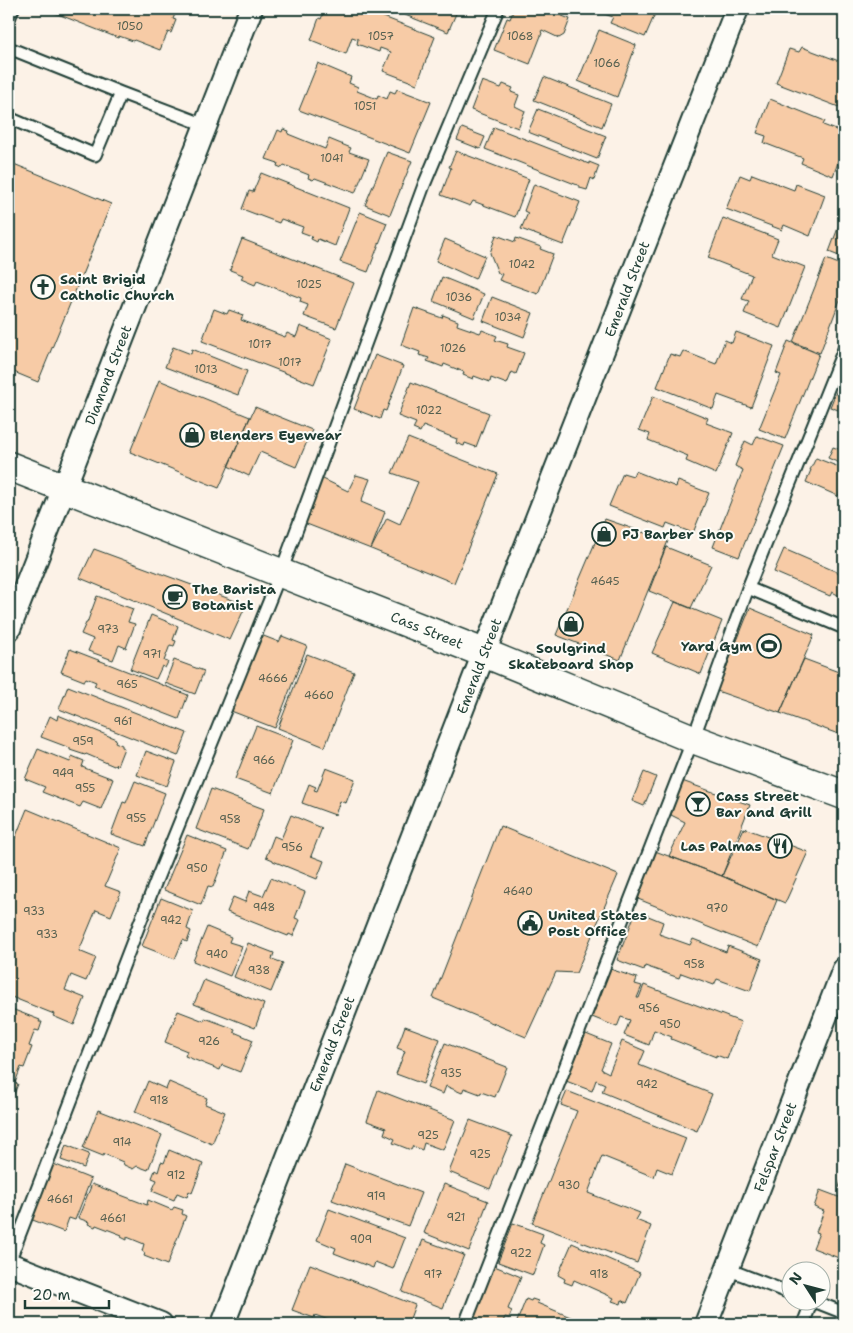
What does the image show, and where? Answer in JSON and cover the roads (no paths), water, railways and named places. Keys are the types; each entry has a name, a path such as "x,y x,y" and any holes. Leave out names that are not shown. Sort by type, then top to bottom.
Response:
{"street":[{"name":"Diamond Street","path":"9,629 251,9"},
{"name":"Emerald Street","path":"223,1324 737,9"},
{"name":"Cass Street","path":"9,466 484,653 693,739 844,795"},
{"name":"Felspar Street","path":"706,1324 844,969"},
{"path":"9,1263 161,1324"}],"lane":[{"path":"9,18 13,9"},
{"path":"9,1263 156,881 281,572 424,185 498,9"},
{"path":"9,48 205,125"},
{"path":"9,118 95,155 121,93"},
{"path":"465,1324 693,739 748,588 844,349"},
{"path":"748,588 844,628"},
{"path":"727,1269 780,1289"},
{"path":"830,1308 844,1313"},
{"path":"803,1324 808,1310"}],"place":[{"name":"Saint Brigid Catholic Church","path":"43,287"},
{"name":"Blenders Eyewear","path":"192,435"},
{"name":"PJ Barber Shop","path":"604,534"},
{"name":"The Barista Botanist","path":"175,597"},
{"name":"Soulgrind Skateboard Shop","path":"571,624"},
{"name":"Yard Gym","path":"769,646"},
{"name":"Cass Street Bar and Grill","path":"698,804"},
{"name":"Las Palmas","path":"780,846"},
{"name":"United States Post Office","path":"530,923"}]}
